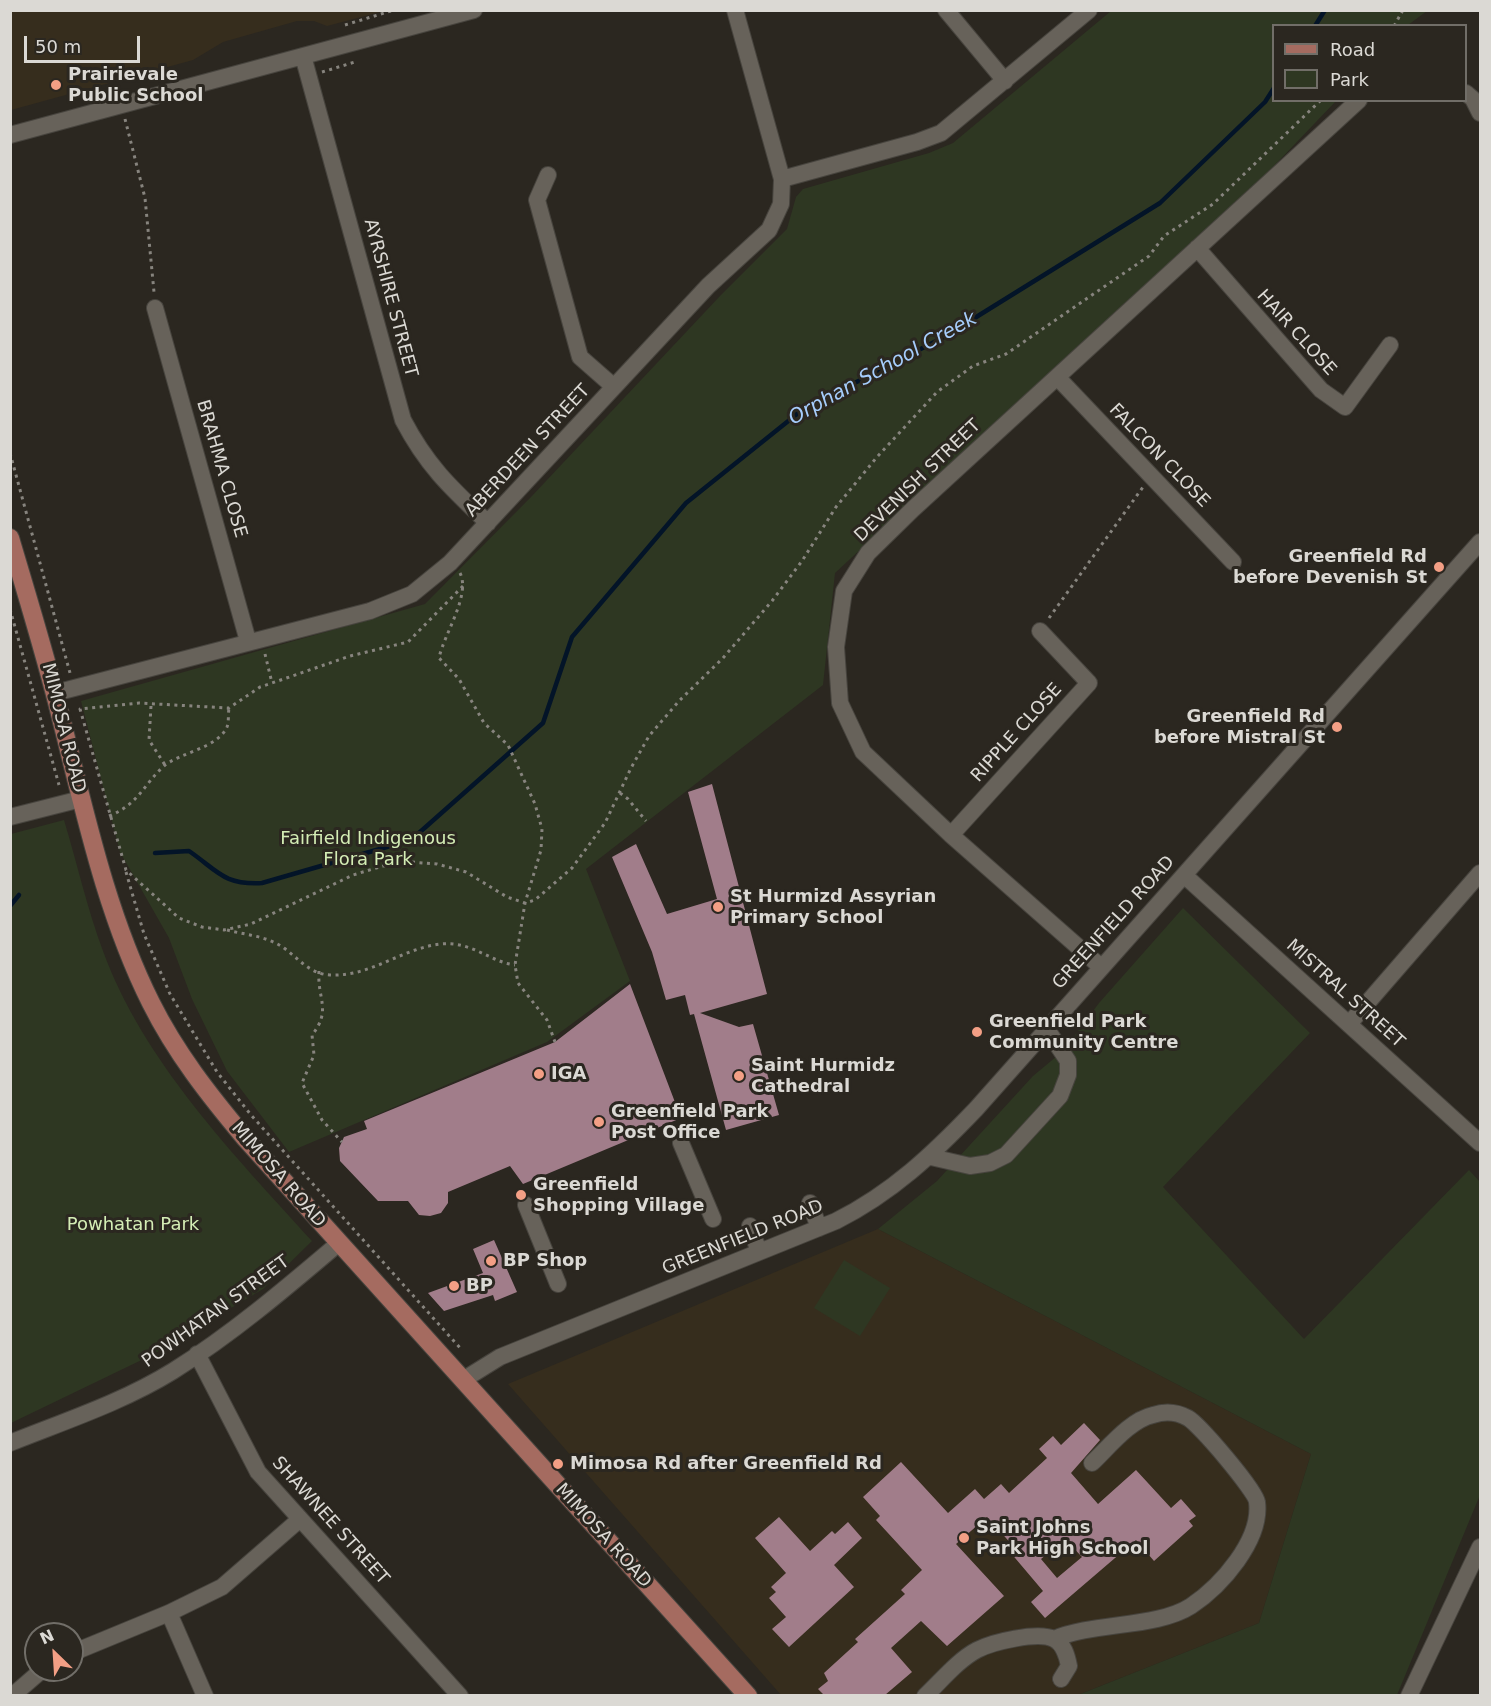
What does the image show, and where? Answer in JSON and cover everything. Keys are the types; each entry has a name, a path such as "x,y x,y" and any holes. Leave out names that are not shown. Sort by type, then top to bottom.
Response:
{"main road":[{"name":"MIMOSA ROAD","path":"10,538 55,693 81,799 116,919 151,1003 177,1049 229,1120 748,1695"}],"street":[{"path":"10,135 474,10"},
{"name":"ABERDEEN STREET","path":"55,693 255,639 370,611 412,594 450,563 708,286 769,230 781,204 782,179 735,10"},
{"path":"946,10 1005,81"},
{"path":"782,179 927,139 951,127 1089,10"},
{"name":"AYRSHIRE STREET","path":"303,56 403,420 419,450 440,478 488,523"},
{"name":"DEVENISH STREET","path":"1101,967 951,835 863,752 840,703 836,647 844,591 868,553 1357,102"},
{"path":"548,175 537,200 580,357 613,386"},
{"name":"HAIR CLOSE","path":"1197,248 1321,390 1345,406 1390,345"},
{"name":"BRAHMA CLOSE","path":"155,308 255,639"},
{"name":"FALCON CLOSE","path":"1058,378 1233,562"},
{"name":"GREENFIELD ROAD","path":"464,1380 500,1357 819,1228 860,1209 931,1157 1480,542"},
{"name":"RIPPLE CLOSE","path":"951,835 1089,683 1040,631"},
{"path":"10,817 81,799"},
{"path":"1349,1024 1480,873"},
{"name":"MISTRAL STREET","path":"1184,875 1480,1143"},
{"path":"931,1157 970,1166 990,1163 1006,1155 1060,1096 1068,1075 1068,1061 1046,1028"},
{"path":"681,1143 713,1218"},
{"path":"810,1203 819,1228"},
{"path":"526,1205 558,1284"},
{"path":"750,1226 759,1252"},
{"name":"POWHATAN STREET","path":"10,1443 143,1387 197,1354 288,1286 339,1243"},
{"name":"SHAWNEE STREET","path":"197,1354 258,1472 299,1520 460,1695"},
{"path":"925,1695 976,1650 993,1643 1035,1636 1054,1639 1071,1632 1160,1617 1189,1607 1224,1580 1243,1550 1257,1519 1257,1500 1246,1480 1190,1419 1170,1412 1142,1419 1092,1462"},
{"path":"84,1648 169,1613 222,1587 299,1520"},
{"path":"1409,1695 1480,1547"},
{"path":"169,1613 205,1695"},
{"path":"1054,1639 1065,1650 1069,1666 1061,1679"},
{"path":"12,1695 28,1682"}],"path":[{"path":"345,25 394,10"},
{"path":"1395,24 1403,10"},
{"path":"308,75 355,63"},
{"path":"225,930 251,924 274,915 353,875 383,866 411,862 437,864 466,872 507,897 525,903 535,900 572,868 605,823 649,736 679,700 723,658 772,601 802,561 836,507 877,457 937,392 973,366 1006,354 1149,256 1164,236 1219,198 1319,102"},
{"path":"121,105 145,198 155,308"},
{"path":"10,453 70,673"},
{"path":"1040,631 1151,475"},
{"path":"460,573 463,586 458,610 446,635 440,658 459,680 484,723 508,745 535,804 542,830 541,850 525,903 515,965 518,983 547,1020 555,1042"},
{"path":"461,1349 259,1123 217,1072 170,994 144,934 126,870 121,860 80,709 107,705 229,708 260,687 350,656 408,642 463,586"},
{"path":"10,609 58,785"},
{"path":"255,639 272,683"},
{"path":"151,705 149,741 165,765"},
{"path":"109,816 126,808 142,795 165,765 194,752 221,734 227,728 229,708"},
{"path":"620,793 646,821"},
{"path":"126,870 179,918 202,927 253,934 283,947 305,967 329,975 368,970 426,946 444,944 484,952 505,964 515,965"},
{"path":"319,971 319,993 325,1005 321,1023 312,1035 314,1055 302,1083 322,1120 342,1142"}],"shaded area":[{"name":"Prairievale Public School","path":"11,10 384,11 327,26 314,21 297,21 223,42 193,60 11,110"},
{"name":"Saint Johns Park High School","path":"878,1229 1311,1454 1259,1623 1078,1695 781,1695 508,1384"}],"green space":[{"name":"Fairfield Indigenous Flora Park","path":"1111,11 1427,11 1409,24 1272,24 1272,102 1335,102 1273,167 835,573 823,685 586,869 630,981 547,1042 289,1152 227,1071 192,999 169,938 120,852 81,701 425,604 531,497 720,296 787,229 796,197 803,189 929,153 953,143"},
{"name":"Powhatan Park","path":"64,820 103,951 120,992 142,1031 193,1105 312,1241 263,1289 154,1354 11,1423 11,834"},
{"path":"1183,908 1310,1033 1163,1187 1304,1339 1469,1170 1480,1182 1480,1495 1397,1695 1078,1695 1259,1623 1311,1454 878,1229 937,1181 1033,1076 1063,1051 1099,1003"},
{"path":"844,1260 890,1288 860,1336 814,1308"}],"building":[{"name":"St Hurmizd Assyrian Primary School","path":"712,784 767,994 700,1013 739,1027 753,1024 779,1115 726,1130 694,1014 690,1015 685,995 666,1000 652,952 612,857 636,844 667,914 717,899 688,792"},
{"name":"Greenfield Shopping Village","path":"630,984 681,1118 523,1184 510,1166 448,1192 448,1203 441,1213 430,1216 419,1215 408,1201 378,1201 340,1161 339,1148 344,1137 367,1129 364,1121 555,1042"},
{"path":"494,1240 517,1292 495,1301 493,1295 444,1311 428,1293 483,1273 473,1249"},
{"path":"1084,1423 1100,1440 1071,1473 1098,1504 1136,1470 1171,1508 1181,1499 1196,1516 1189,1521 1193,1526 1154,1561 1136,1540 1045,1618 1031,1602 1043,1591 1010,1552 1015,1548 987,1517 956,1544 1004,1596 947,1646 921,1621 891,1648 912,1672 885,1695 824,1695 818,1689 828,1681 824,1673 858,1642 855,1639 905,1594 901,1590 922,1570 876,1520 880,1516 863,1497 901,1462 948,1513 975,1489 984,1499 1001,1484 1009,1493 1047,1458 1039,1449 1053,1436 1061,1445","holes":["1065,1539 1082,1557 1057,1578 1041,1559"]},
{"path":"779,1517 810,1551 832,1531 835,1534 848,1522 862,1538 834,1565 854,1587 789,1647 772,1629 786,1617 769,1598 776,1592 771,1587 786,1573 755,1538"}],"waterway":[{"name":"Orphan School Creek","path":"1316,24 1325,10"},
{"name":"Orphan School Creek","path":"155,853 189,851 229,879 238,882 262,883 411,840 543,723 572,637 686,503 802,410 944,337 1160,203 1265,102 1272,91"},
{"name":"Orphan School Creek","path":"10,906 19,895"}],"place":[{"name":"Prairievale Public School","path":"56,85"},
{"name":"Greenfield Rd before Devenish St","path":"1439,567"},
{"name":"Greenfield Rd before Mistral St","path":"1337,727"},
{"name":"St Hurmizd Assyrian Primary School","path":"718,907"},
{"name":"Greenfield Park Community Centre","path":"977,1032"},
{"name":"IGA","path":"539,1074"},
{"name":"Saint Hurmidz Cathedral","path":"739,1076"},
{"name":"Greenfield Park Post Office","path":"599,1122"},
{"name":"Greenfield Shopping Village","path":"521,1195"},
{"name":"BP Shop","path":"491,1261"},
{"name":"BP","path":"454,1286"},
{"name":"Mimosa Rd after Greenfield Rd","path":"558,1464"},
{"name":"Saint Johns Park High School","path":"964,1538"}]}
